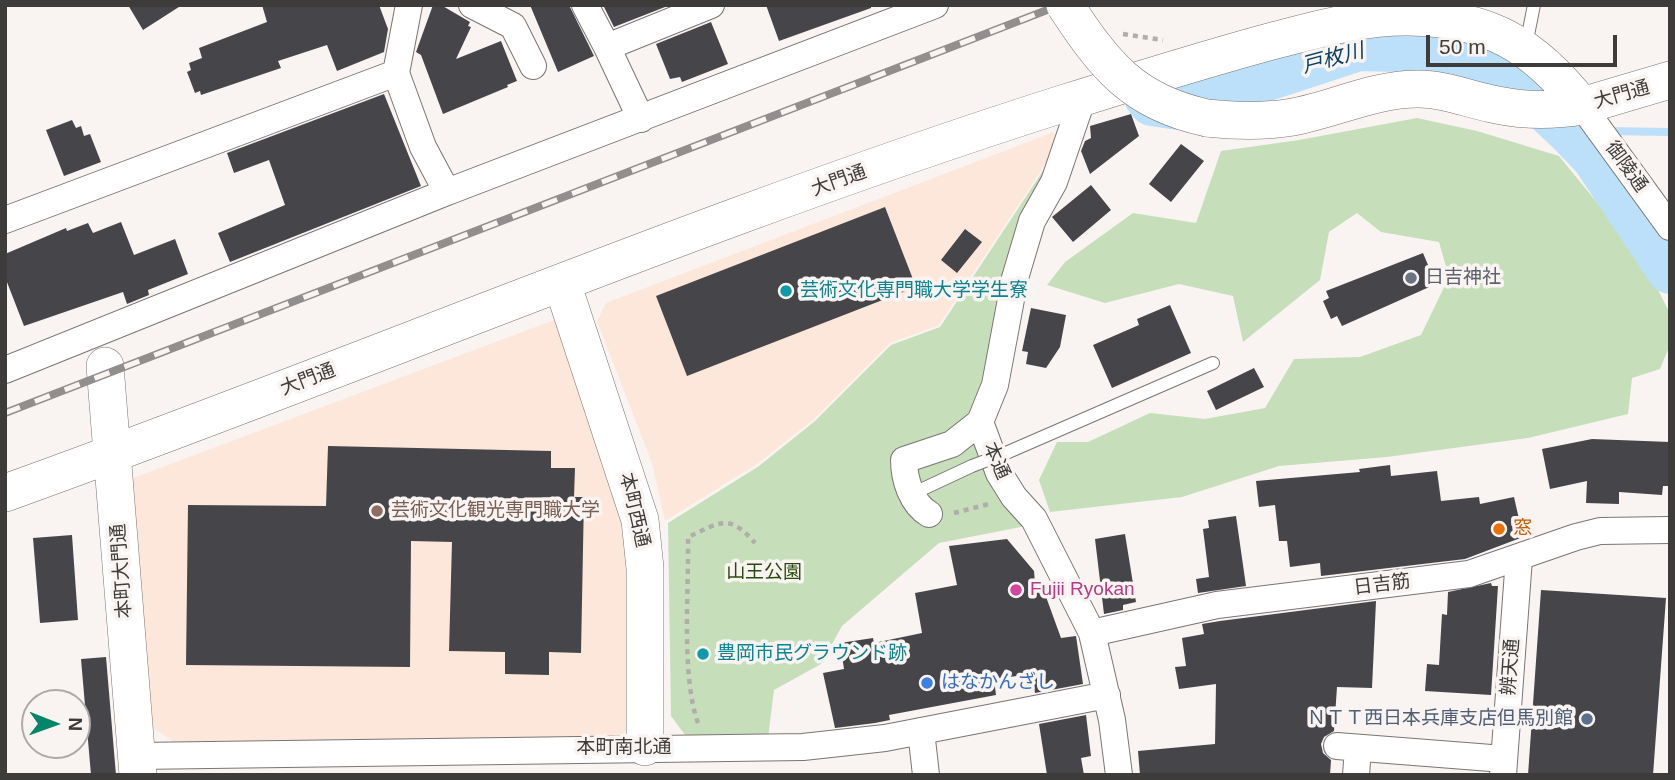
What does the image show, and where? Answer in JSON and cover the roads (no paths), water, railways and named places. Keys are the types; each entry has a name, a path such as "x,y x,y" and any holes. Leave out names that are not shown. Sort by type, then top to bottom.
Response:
{"street":[{"path":"409,5 396,73 423,147 447,192"},
{"path":"472,5 513,26 533,66"},
{"path":"585,5 641,118"},
{"path":"607,47 711,5"},
{"path":"5,370 447,192 935,5"},
{"path":"1065,5 1099,53 1139,93 1159,104 1207,118 1235,121 1291,117 1374,94 1419,89 1441,91 1517,109 1541,111 1582,107"},
{"name":"大門通","path":"5,493 944,142 1254,46 1340,24 1381,18 1423,18 1463,23 1489,30 1525,49 1552,70 1582,107 1670,80"},
{"path":"5,220 396,73"},
{"name":"本通","path":"1083,97 1054,182 1032,221 1015,278 995,385 980,422 999,472 1014,497 1034,519 1091,633 1107,695 1119,775"},
{"name":"御陵通","path":"1582,107 1670,227"},
{"name":"本町西通","path":"562,283 640,520 645,568 645,747"},
{"name":"本町大門通","path":"105,366 137,765"},
{"path":"929,514 919,508 912,494 904,472 904,460 952,444 980,422"},
{"name":"日吉筋","path":"1091,633 1217,605 1469,574 1600,531 1670,530"},
{"name":"辨天通","path":"1504,767 1519,558"},
{"name":"本町南北通","path":"137,765 645,747 803,747 921,731 1107,695"},
{"path":"921,731 926,775"},
{"path":"1356,775 1348,747 1504,767"}],"lane":[{"path":"1525,49 1534,5"},
{"path":"912,494 1213,363"}],"waterway":[{"name":"戸枚川","path":"1147,97 1152,103 1179,107 1359,48 1438,50 1509,75 1569,131 1594,157 1670,271"},
{"path":"1569,131 1593,131"},
{"path":"1606,131 1670,132"}],"railway":[{"path":"5,413 1060,5"}],"place":[{"name":"日吉神社","path":"1411,278"},
{"name":"芸術文化専門職大学学生寮","path":"786,291"},
{"name":"芸術文化観光専門職大学","path":"377,511"},
{"name":"窓","path":"1499,529"},
{"name":"Fujii Ryokan","path":"1016,590"},
{"name":"豊岡市民グラウンド跡","path":"703,654"},
{"name":"はなかんざし","path":"927,683"},
{"name":"ＮＴＴ西日本兵庫支店但馬別館","path":"1587,719"}],"park label":[{"name":"山王公園","path":"764,573"}]}
